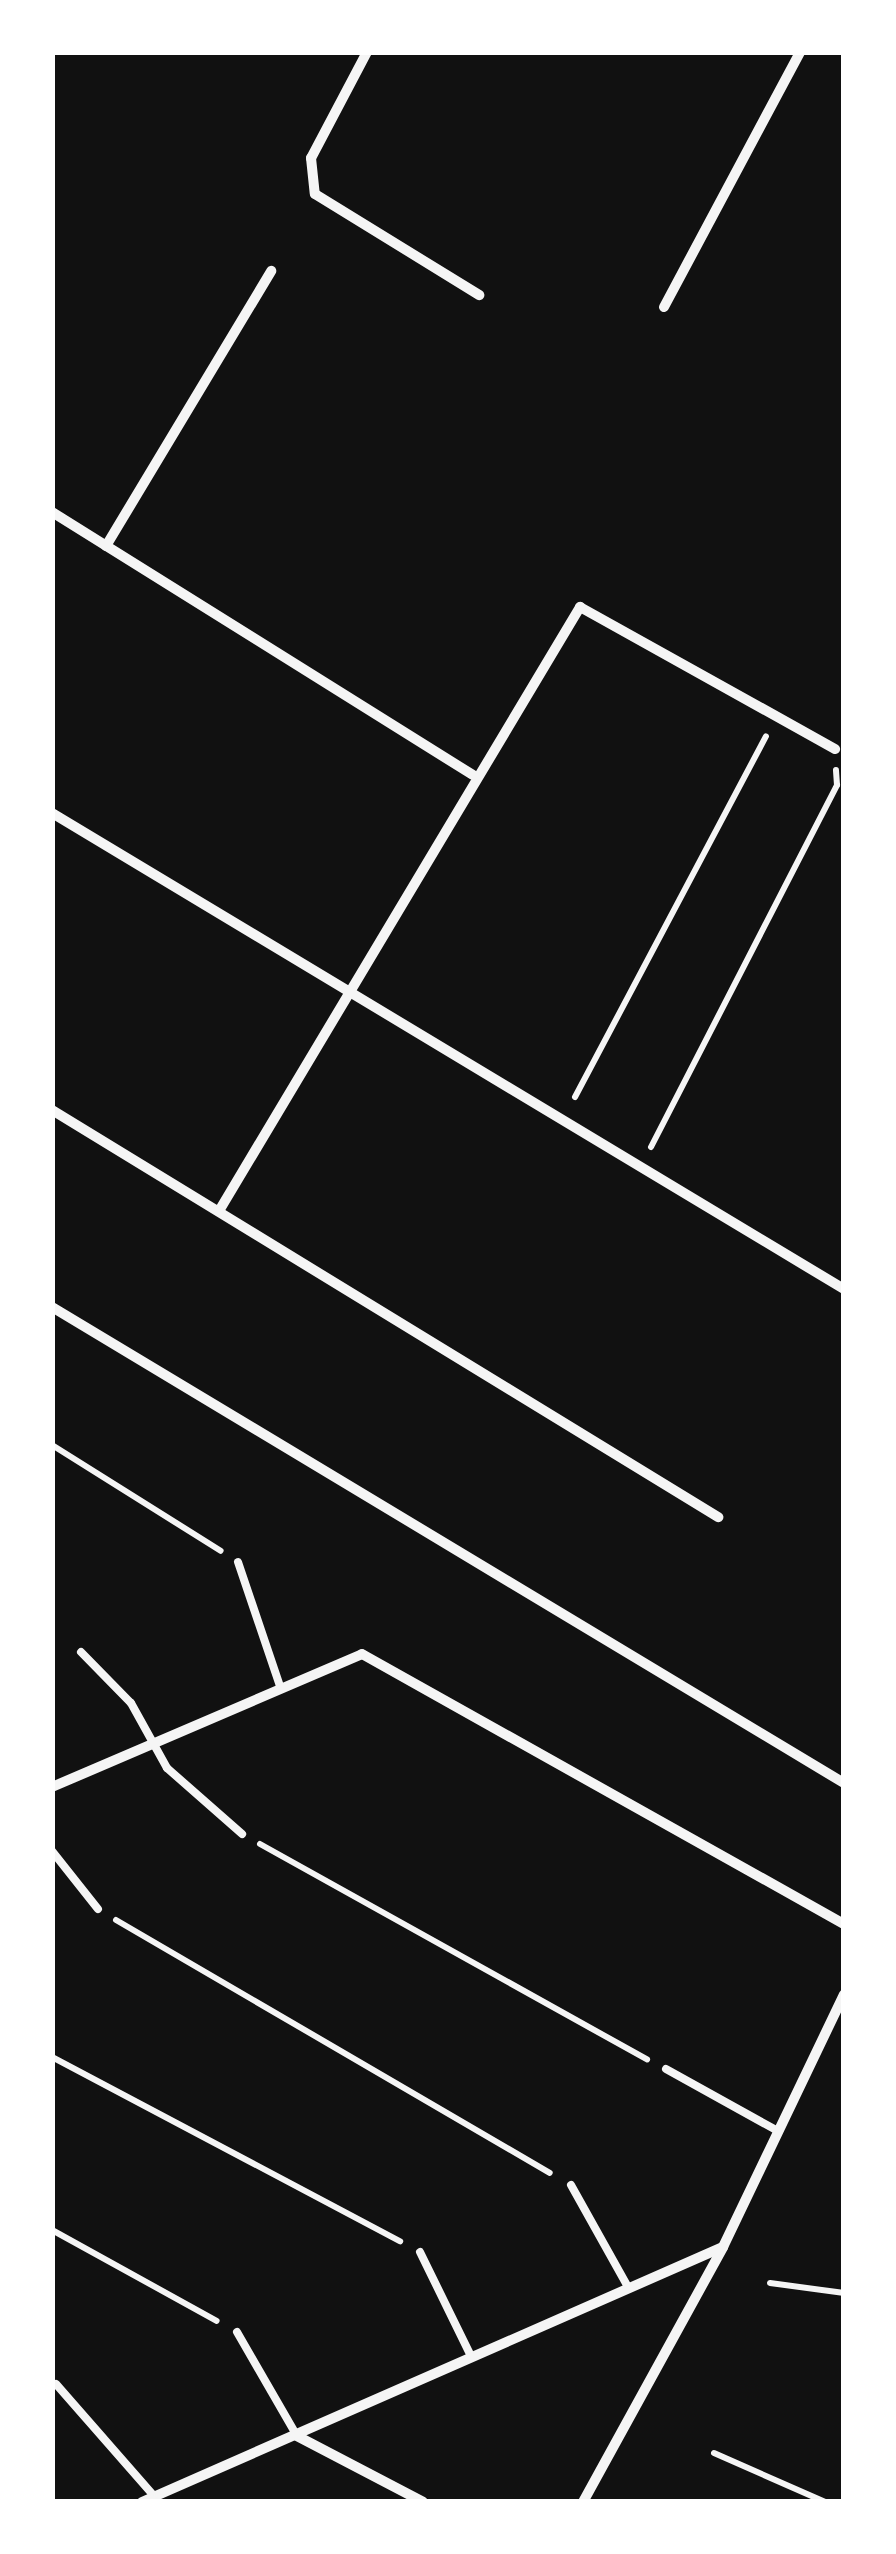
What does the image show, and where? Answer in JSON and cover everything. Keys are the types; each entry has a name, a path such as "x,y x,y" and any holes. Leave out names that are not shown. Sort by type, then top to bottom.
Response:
{"street":[{"path":"366,52 308,177 315,194 479,295"},
{"path":"664,307 800,52"},
{"path":"106,546 271,271"},
{"path":"52,512 474,775"},
{"path":"219,1211 474,775 580,607 834,749"},
{"path":"52,812 844,1289"},
{"path":"52,1110 718,1518"},
{"path":"52,1306 844,1783"},
{"path":"52,1787 362,1654 844,1924"},
{"path":"583,2502 724,2247 844,1994"},
{"path":"142,2502 296,2436 470,2354 724,2247"},
{"path":"296,2436 423,2502"}],"lane":[{"path":"238,1562 281,1689"},
{"path":"81,1652 130,1703 151,1743 242,1834"},
{"path":"52,1851 98,1909"},
{"path":"666,2069 778,2131"},
{"path":"570,2185 628,2287"},
{"path":"420,2252 470,2354"},
{"path":"237,2332 296,2436"},
{"path":"56,2384 154,2496"}],"path":[{"path":"562,1120 777,716"},
{"path":"641,1167 697,1047 837,785 834,749"},
{"path":"52,1445 238,1562"},
{"path":"242,1834 666,2069"},
{"path":"98,1909 570,2185"},
{"path":"52,2056 420,2252"},
{"path":"52,2230 237,2332"},
{"path":"770,2283 844,2293"},
{"path":"714,2453 826,2502"}]}
